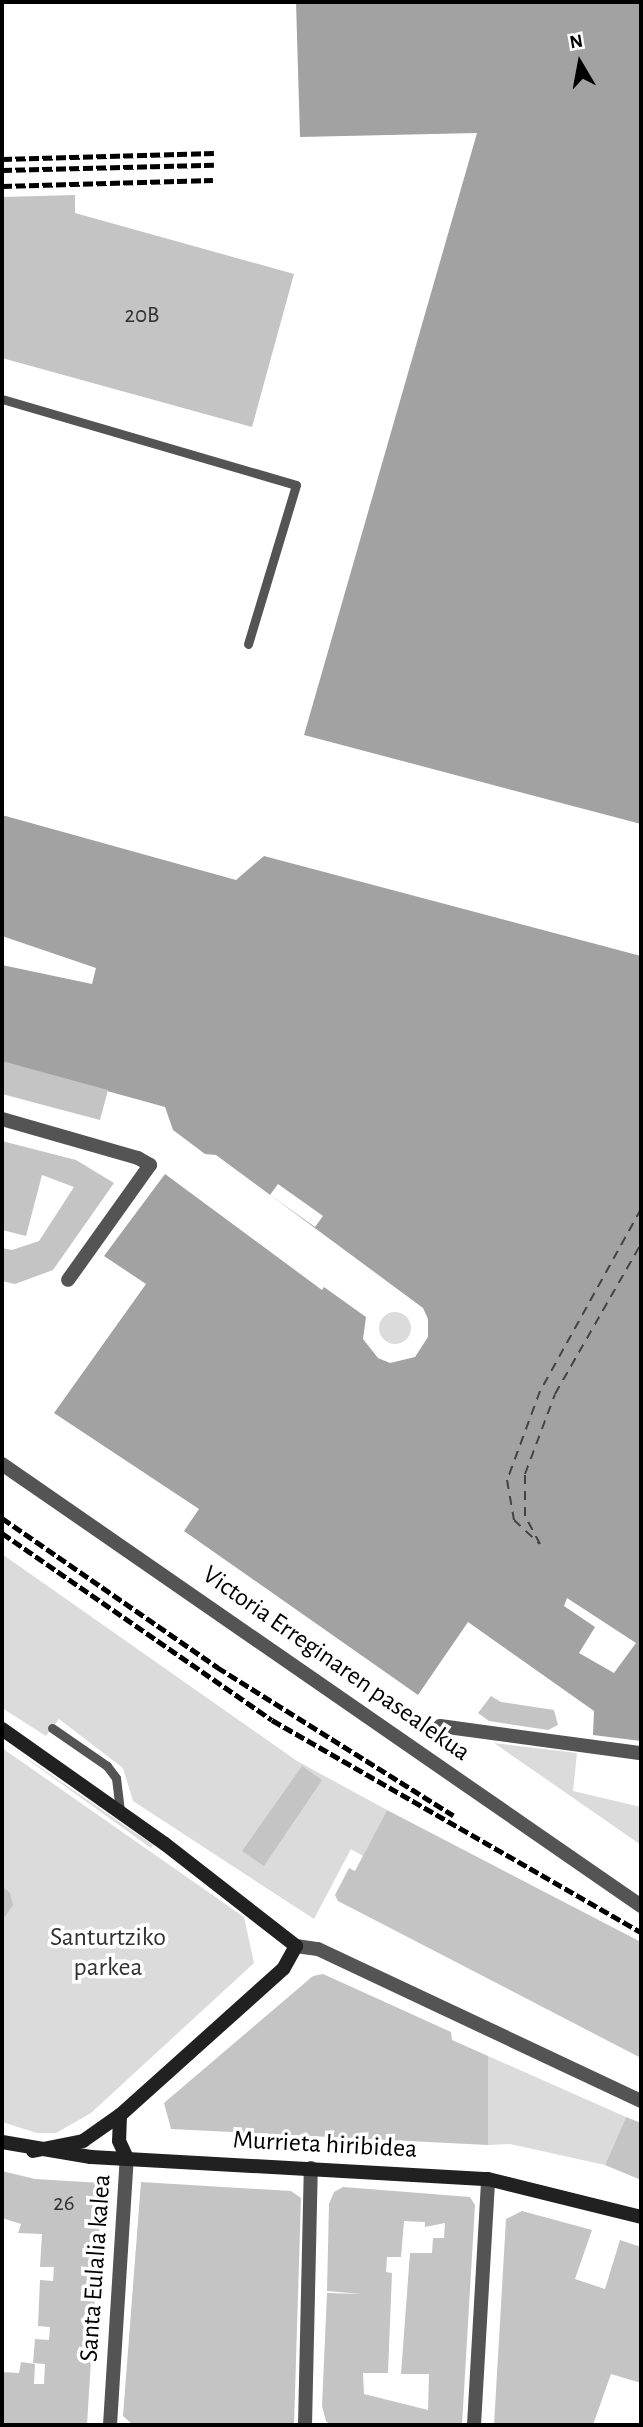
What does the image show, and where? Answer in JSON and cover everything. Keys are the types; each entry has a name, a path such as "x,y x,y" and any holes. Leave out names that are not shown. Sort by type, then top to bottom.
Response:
{"street":[{"path":"2,1119 89,1143 150,1166 68,1280"},
{"name":"Victoria Erreginaren pasealekua","path":"2,1464 641,1906"},
{"path":"440,1726 641,1753"},
{"path":"2,1729 120,1812 296,1947 318,1949 641,2101"},
{"path":"33,2151 83,2140 120,2115 283,1969 296,1947"},
{"name":"Santa Eulalia kalea","path":"110,2425 127,2158 119,2141 120,2115"},
{"name":"Murrieta hiribidea","path":"2,2143 33,2151 127,2158 488,2179 641,2217"},
{"path":"305,2425 311,2168"},
{"path":"474,2425 488,2179"}],"lane":[{"path":"2,399 296,485 248,644"},
{"path":"52,1728 107,1766 116,1778 120,1812"}],"green space":[{"path":"395,1312 406,1317 411,1328 406,1339 395,1344 384,1339 379,1328 384,1317"},
{"path":"2,1554 297,1761 387,1810 363,1856 351,1849 314,1919 133,1801 123,1768 59,1719 46,1736 2,1708"},
{"path":"2,1741 153,1845 151,1848"},
{"path":"494,1743 577,1753 573,1791 641,1807 641,1845"},
{"name":"Santurtziko parkea","path":"2,1748 244,1917 254,1963 91,2113 56,2133 37,2133 2,2122"},
{"path":"488,2056 626,2117 605,2165 510,2144 488,2145"}],"shaded area":[{"path":"296,2 641,2 641,824 304,735 477,133 300,137"},
{"path":"2,815 236,880 264,856 641,956 641,1741 593,1735 594,1711 468,1622 418,1695 184,1531 199,1509 54,1413 146,1284 104,1256 165,1174 322,1290 324,1287 366,1317 363,1339 378,1358 390,1363 415,1357 428,1337 428,1319 423,1308 216,1155 205,1154 173,1130 165,1107 2,1062 2,965 92,984 96,968 2,936"}],"pier":[{"path":"278,1184 323,1216 315,1227 270,1195"},
{"path":"567,1598 636,1643 614,1673 579,1653 595,1627 564,1606"}],"building":[{"path":"75,195 75,213 294,274 252,427 2,358 2,197"},
{"path":"2,1061 108,1090 100,1120 2,1094"},
{"path":"2,1141 76,1160 114,1183 53,1270 15,1284 2,1281 2,1248 12,1250 39,1241 74,1187 42,1175 26,1236 2,1230"},
{"path":"491,1696 501,1702 554,1710 558,1725 548,1730 489,1721 478,1713"},
{"path":"302,1766 322,1780 264,1866 242,1851"},
{"path":"387,1810 641,1942 641,2058 338,1901 335,1895 349,1868 355,1871"},
{"path":"2,1886 10,1893 13,1905 2,1921"},
{"path":"323,1974 451,2032 452,2040 488,2056 488,2145 171,2129 164,2103 313,1976"},
{"path":"626,2117 641,2123 641,2180 605,2165"},
{"path":"2,2171 35,2179 102,2183 87,2425 2,2425 2,2372 19,2373 21,2362 35,2364 34,2384 44,2384 45,2364 33,2363 35,2339 49,2340 50,2327 38,2326 40,2280 53,2281 54,2267 40,2267 42,2234 18,2233 21,2224 2,2218"},
{"path":"141,2182 291,2191 301,2198 294,2425 133,2425 123,2416"},
{"path":"343,2187 470,2197 475,2205 462,2425 330,2425 326,2421 322,2406 327,2293 362,2294 327,2291 329,2204 334,2192","holes":["404,2221 425,2222 425,2227 445,2223 444,2238 433,2238 432,2253 410,2253 401,2374 429,2374 428,2410 364,2394 363,2373 388,2373 392,2273 386,2272 387,2257 401,2257"]},
{"path":"522,2211 592,2230 575,2279 605,2289 620,2240 641,2247 641,2383 611,2374 593,2425 494,2425 506,2219"}],"ferry route":[{"path":"641,1209 540,1391 507,1480 514,1520 540,1544 525,1516 525,1474 555,1394 641,1244"}],"railway":[{"path":"2,159 214,153"},
{"path":"2,170 214,165"},
{"path":"2,186 213,180"},
{"path":"2,1518 217,1667 453,1815"},
{"path":"2,1533 272,1720 641,1932"}]}
